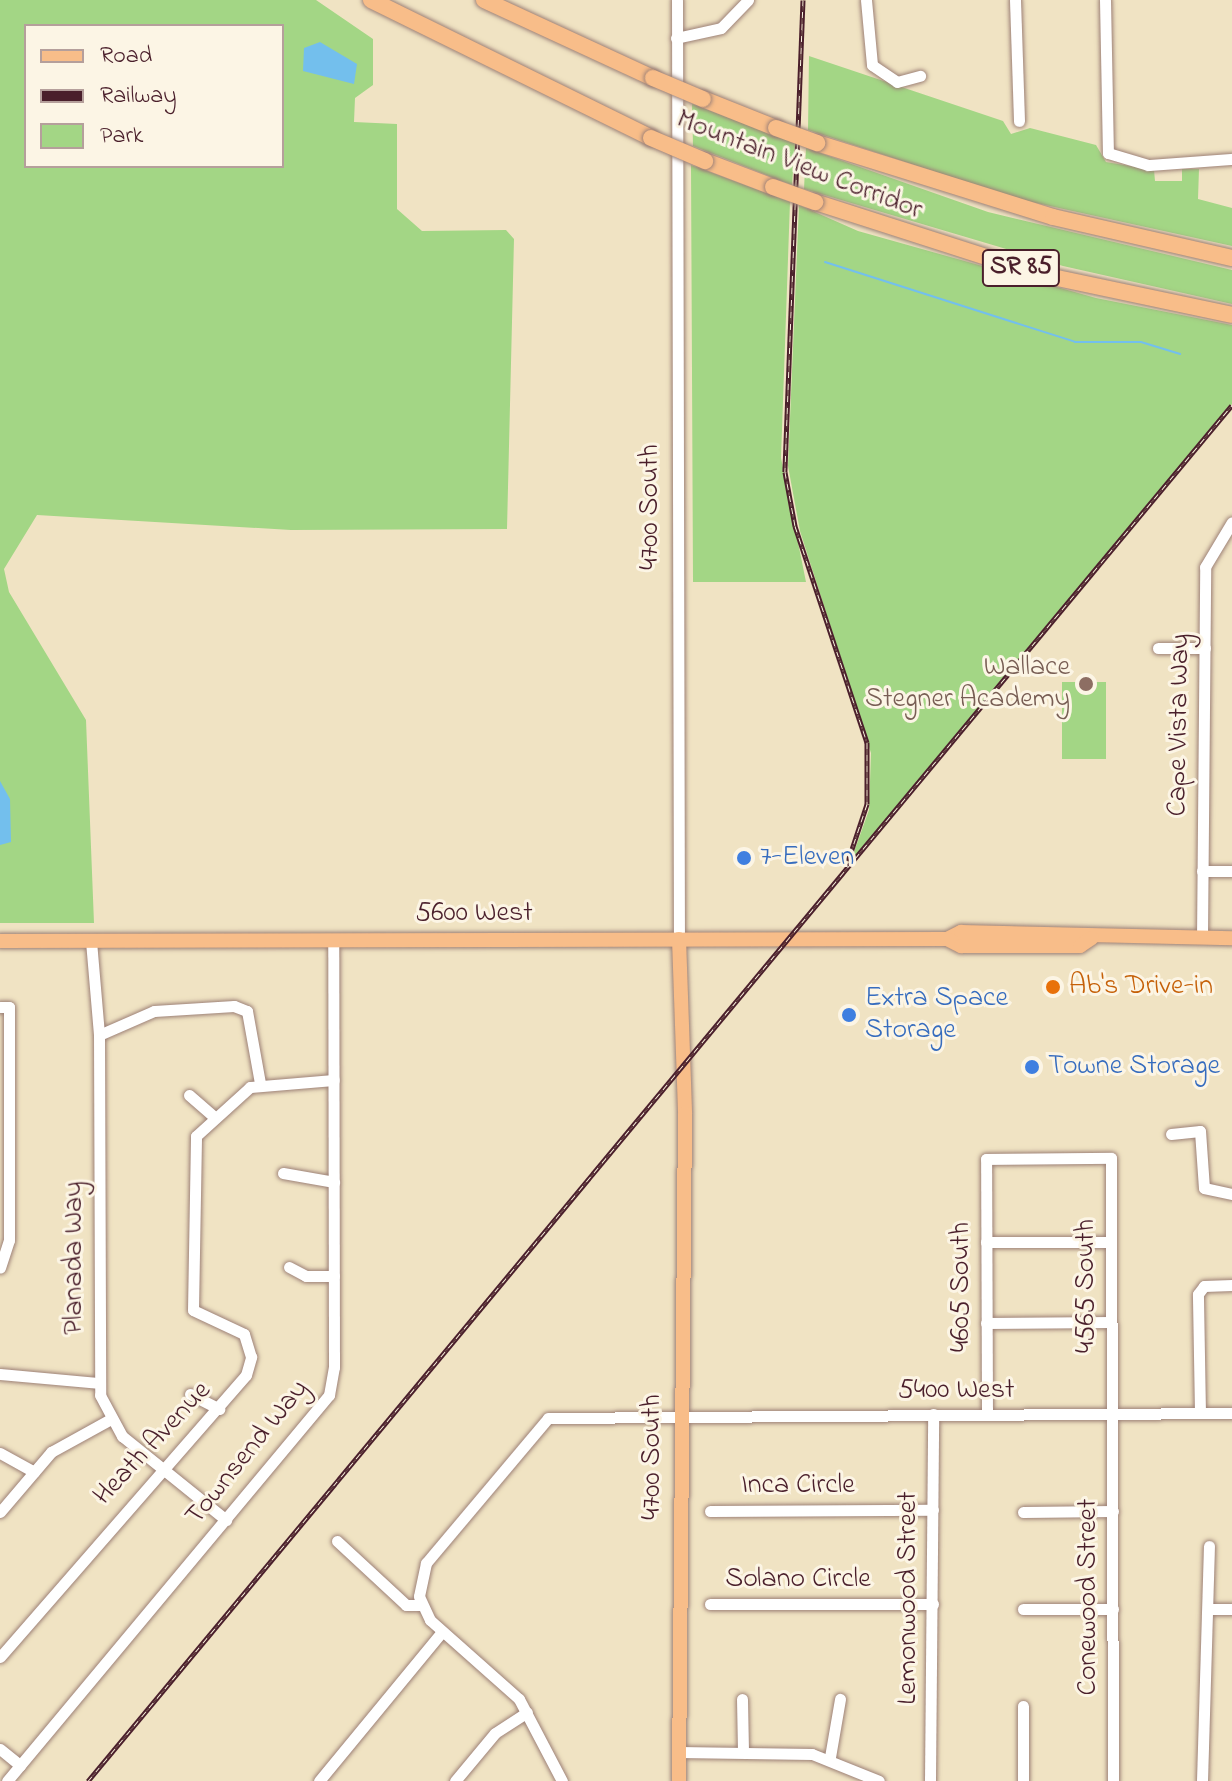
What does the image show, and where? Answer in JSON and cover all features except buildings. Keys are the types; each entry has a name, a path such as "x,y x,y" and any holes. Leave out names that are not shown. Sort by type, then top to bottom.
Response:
{"highway":[{"name":"Mountain View Corridor","path":"371,0 651,138 773,187 1015,267 1232,315"},
{"name":"Mountain View Corridor","path":"484,0 653,78 817,143 1053,217 1232,258"}],"main road":[{"name":"5600 West","path":"0,941 947,939 1005,932 1080,932 1092,938 1232,938"},
{"name":"4700 South","path":"679,939 679,1781"}],"street":[{"name":"4700 South","path":"677,0 679,939"},
{"path":"676,38 721,28 748,0"},
{"path":"866,0 867,51 875,70 897,82 920,76"},
{"path":"1015,0 1019,121"},
{"path":"1105,0 1107,150 1148,165 1232,159"},
{"name":"Cape Vista Way","path":"1202,938 1206,561 1232,522"},
{"path":"1158,648 1205,648"},
{"path":"1202,871 1232,871"},
{"name":"Townsend Way","path":"7,1781 329,1395 334,1276 333,940"},
{"name":"Planada Way","path":"91,941 99,1035 98,1383 109,1420"},
{"path":"99,1035 154,1011 234,1006 247,1011 260,1083 334,1080"},
{"path":"0,1007 9,1007 5,1097 5,1186 9,1240 0,1268"},
{"name":"Heath Avenue","path":"0,1657 118,1515 166,1473 219,1409 251,1357 237,1326 193,1310 192,1150 213,1116 260,1083"},
{"path":"189,1095 213,1116"},
{"path":"1171,1134 1200,1131 1204,1188 1232,1194"},
{"name":"4565 South","path":"986,1159 1111,1158 1111,1414"},
{"name":"4605 South","path":"986,1159 987,1414"},
{"path":"283,1173 334,1182"},
{"path":"986,1242 1111,1242"},
{"path":"289,1267 306,1276 334,1276"},
{"path":"1200,1413 1198,1294 1204,1286 1232,1285"},
{"path":"986,1323 1111,1322"},
{"path":"0,1374 98,1383"},
{"path":"190,1394 219,1409"},
{"name":"5400 West","path":"421,1605 426,1563 548,1418 1232,1413"},
{"name":"Lemonwood Street","path":"930,1781 933,1414"},
{"name":"Conewood Street","path":"1111,1414 1113,1781"},
{"path":"0,1512 51,1452 109,1420 166,1473 226,1520"},
{"path":"0,1453 34,1472"},
{"name":"Inca Circle","path":"710,1511 933,1510"},
{"path":"1023,1512 1113,1511"},
{"path":"337,1541 406,1605 421,1605 442,1632 527,1712 562,1781"},
{"path":"1202,1781 1202,1652 1210,1609 1209,1546"},
{"name":"Solano Circle","path":"710,1604 933,1604"},
{"path":"1023,1609 1113,1609"},
{"path":"1210,1609 1232,1609"},
{"path":"319,1781 442,1632"},
{"path":"742,1699 743,1752"},
{"path":"830,1757 840,1699"},
{"path":"1023,1706 1023,1781"},
{"path":"455,1781 495,1733 527,1712"},
{"path":"0,1749 20,1765"},
{"path":"679,1752 830,1757 879,1781"}],"green space":[{"path":"0,0 316,0 373,39 373,85 355,98 354,122 397,124 397,209 422,231 506,230 514,239 507,529 291,530 37,515 4,569 9,592 86,720 94,923 0,923"},
{"path":"809,56 1003,121 1011,134 1030,128 1096,145 1106,162 1154,170 1155,181 1182,181 1182,169 1199,169 1198,199 1232,208 1232,246 1018,199 808,130"},
{"path":"692,104 795,143 792,185 693,146"},
{"path":"806,148 988,212 1232,270 1232,304 1063,266 804,189"},
{"path":"691,165 790,202 781,458 806,582 693,582"},
{"path":"799,205 858,231 1096,298 1232,325 1232,404 850,863 869,810 871,753 800,531 788,466"},
{"path":"1062,682 1106,682 1106,759 1062,759"}],"water":[{"path":"320,42 357,64 354,84 303,71 304,48"},
{"path":"0,781 10,799 11,842 0,845"}],"waterway":[{"path":"825,262 1075,342 1141,342 1180,354"}],"railway":[{"path":"803,0 785,472 795,526 867,742 867,804 848,861"},
{"path":"88,1781 1232,405"}],"place":[{"name":"Wallace Stegner Academy","path":"1086,684"},
{"name":"7-Eleven","path":"744,858"},
{"name":"Ab's Drive-in","path":"1053,987"},
{"name":"Extra Space Storage","path":"849,1015"},
{"name":"Towne Storage","path":"1032,1067"}]}
